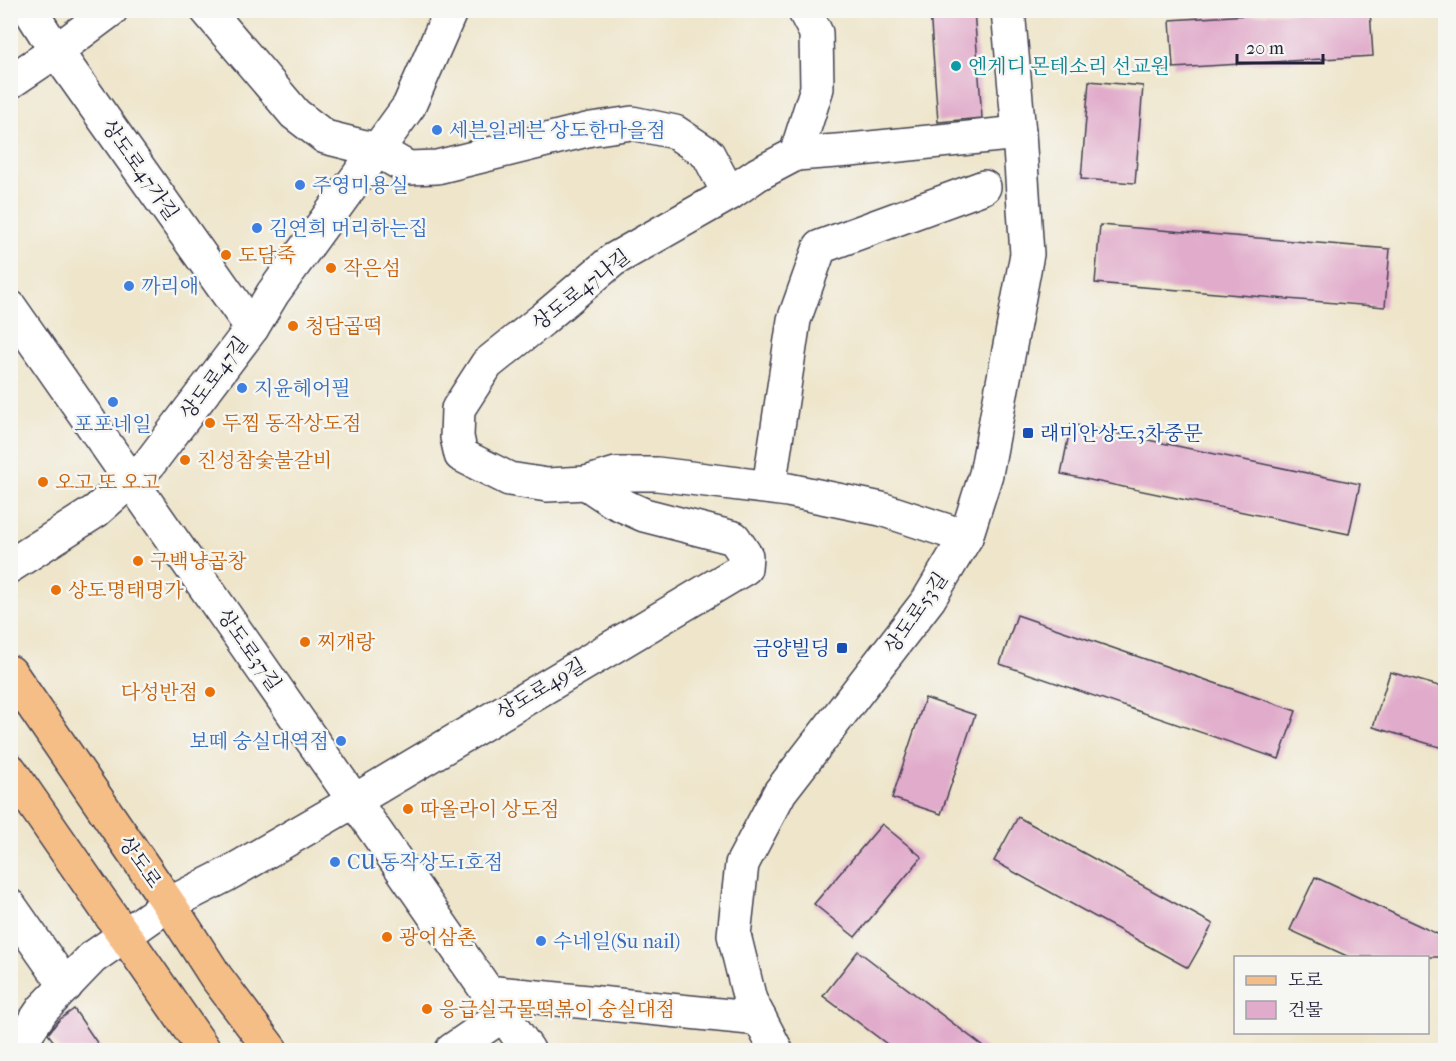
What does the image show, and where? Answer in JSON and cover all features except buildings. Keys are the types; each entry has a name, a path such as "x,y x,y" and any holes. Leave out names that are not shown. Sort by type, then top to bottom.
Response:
{"main road":[{"name":"상도로","path":"10,672 216,977 271,1050"},
{"path":"10,770 204,1050"}],"street":[{"name":"상도로47가길","path":"30,10 56,51 252,328"},
{"path":"10,82 111,10"},
{"path":"207,10 296,114 325,137 377,150 408,168 436,167 591,129 632,123 675,132 708,154 729,194 758,174 796,154 1019,134"},
{"name":"상도로47길","path":"10,566 96,511 149,464 252,328 273,293 409,106 451,10"},
{"path":"796,154 817,88 816,33 804,10"},
{"name":"상도로53길","path":"776,1050 750,1000 734,935 742,864 780,792 929,599 966,537 986,474 1028,254 1008,10"},
{"path":"769,487 794,320 820,247 984,187"},
{"name":"상도로47나길","path":"729,194 613,260 487,364 458,409 457,437 461,454 509,479 548,485 586,483 616,474 657,474 788,489 881,509 966,537"},
{"name":"상도로37길","path":"10,307 528,1050"},
{"name":"상도로49길","path":"21,1048 44,1009 92,958 168,904 226,875 354,801 745,568 747,556 734,538 644,515 613,501 586,483"},
{"path":"10,906 66,986"},
{"path":"452,1050 495,1004 760,1019"}],"place":[{"name":"엔게디 몬테소리 선교원","path":"956,66"},
{"name":"세븐일레븐 상도한마을점","path":"437,130"},
{"name":"주영미용실","path":"300,185"},
{"name":"김연희 머리하는집","path":"257,228"},
{"name":"도담죽","path":"226,255"},
{"name":"작은섬","path":"331,268"},
{"name":"까리애","path":"129,286"},
{"name":"청담곱떡","path":"293,326"},
{"name":"지윤헤어필","path":"242,388"},
{"name":"포포네일","path":"113,402"},
{"name":"두찜 동작상도점","path":"210,423"},
{"name":"래미안상도3차중문","path":"1028,433"},
{"name":"진성참숯불갈비","path":"185,460"},
{"name":"오고 또 오고","path":"43,482"},
{"name":"구백냥곱창","path":"138,561"},
{"name":"상도명태명가","path":"56,590"},
{"name":"찌개랑","path":"305,642"},
{"name":"금양빌딩","path":"842,648"},
{"name":"다성반점","path":"210,692"},
{"name":"보떼 숭실대역점","path":"341,741"},
{"name":"따올라이 상도점","path":"408,809"},
{"name":"CU 동작상도1호점","path":"335,862"},
{"name":"광어삼촌","path":"387,937"},
{"name":"수네일(Su nail)","path":"541,941"},
{"name":"응급실국물떡볶이 숭실대점","path":"427,1009"}]}
